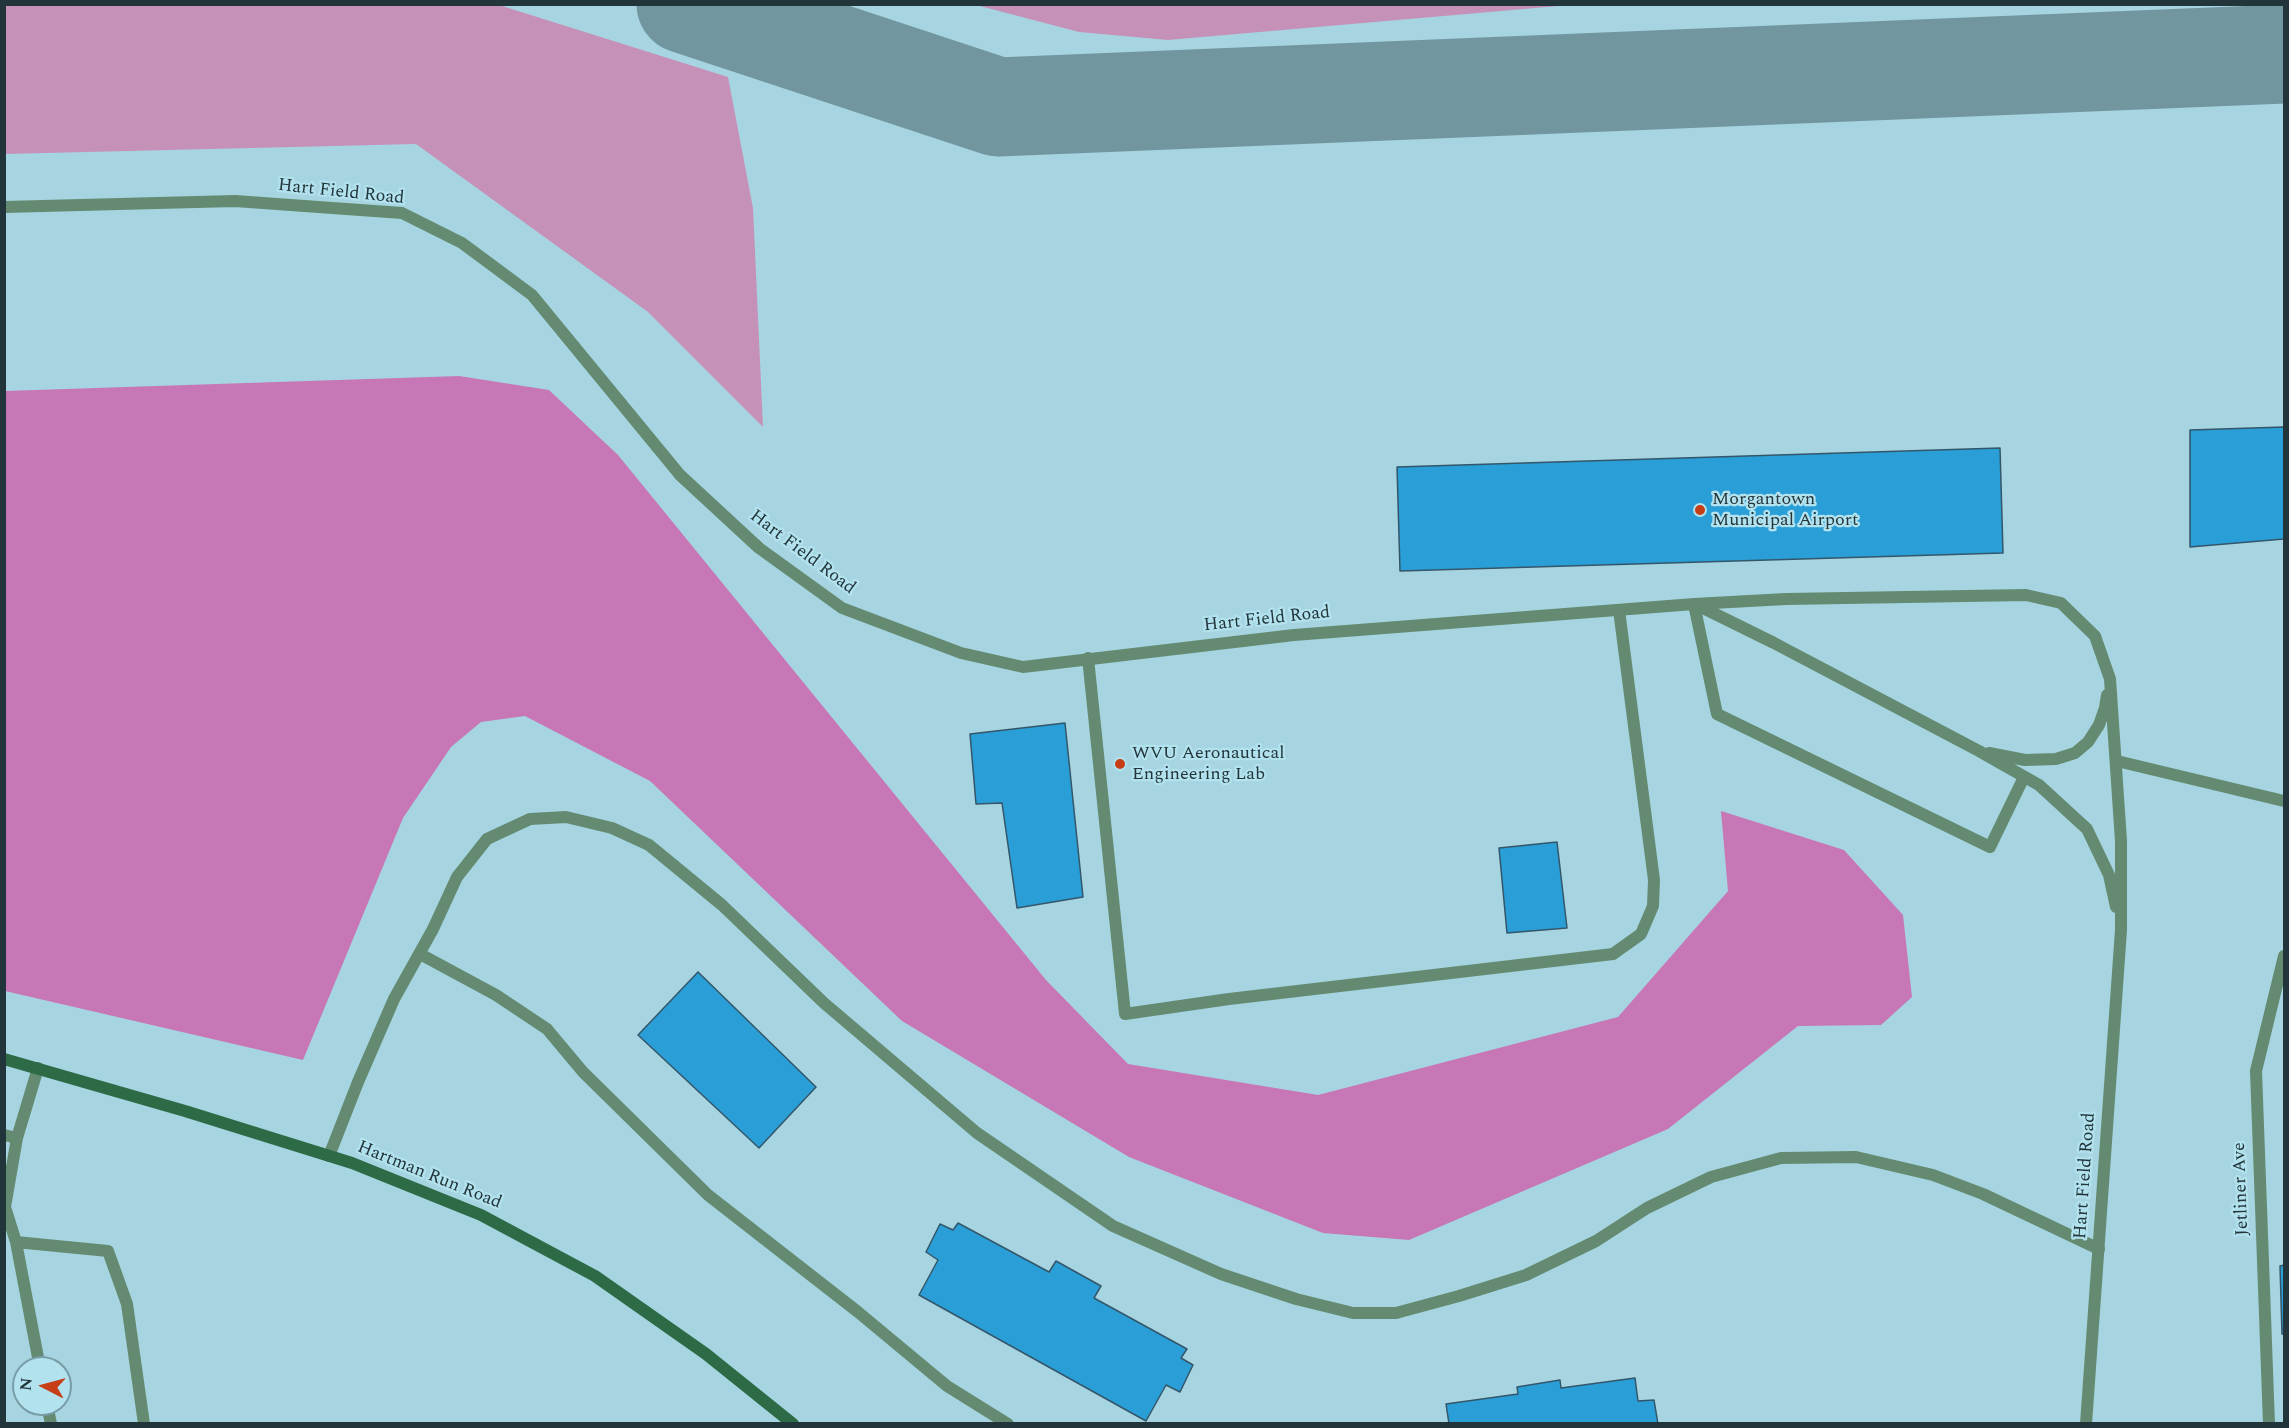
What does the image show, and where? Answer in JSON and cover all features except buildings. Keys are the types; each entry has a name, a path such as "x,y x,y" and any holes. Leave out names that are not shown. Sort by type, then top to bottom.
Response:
{"main road":[{"name":"Hartman Run Road","path":"4,1059 329,1156 481,1215 595,1276 706,1354 793,1424"}],"street":[{"name":"Hart Field Road","path":"4,207 235,201 402,213 462,243 532,295 680,475 759,548 842,608 961,653 1023,667 1294,635 1694,604 1786,599 2025,595 2061,603 2095,636 2110,679"},
{"path":"1694,604 1774,643 1979,751 2039,786 2087,828 2109,875 2121,930"},
{"path":"1694,604 1717,714 1990,847 2024,777"},
{"path":"1088,658 1125,1014 1229,999 1613,954 1641,934 1653,906 1654,879 1619,610"},
{"path":"1979,751 2025,760 2056,759 2075,753 2088,742 2098,725 2105,708 2110,679"},
{"path":"2110,679 2121,841 2121,930"},
{"path":"2117,761 2284,801"},
{"path":"329,1156 394,999 420,954 457,877 487,839 530,819 566,817 612,828 649,845 722,905 824,1003 978,1133 1113,1226 1221,1274 1296,1299 1353,1313 1396,1313 1526,1275 1596,1241 1647,1208 1711,1177 1781,1158 1856,1157 1933,1175 1983,1194 2099,1249"},
{"name":"Hart Field Road","path":"2086,1424 2121,930"},
{"path":"420,954 496,995 547,1029 583,1072 708,1195 858,1312 947,1386 1008,1424"},
{"name":"Jetliner Ave","path":"2269,1424 2256,1071 2284,956"},
{"path":"38,1068 18,1138 5,1207 16,1242 38,1356"},
{"path":"4,1135 18,1138"},
{"path":"16,1242 108,1251 127,1304 144,1424"}],"shaded area":[{"path":"4,5 499,5 728,77 753,208 763,427 648,312 416,144 5,154"},
{"path":"976,5 1570,5 1168,40 1079,32"},
{"path":"459,376 549,390 618,455 1046,980 1128,1064 1318,1095 1618,1017 1728,891 1721,811 1844,850 1903,915 1912,997 1881,1025 1798,1026 1668,1129 1409,1240 1323,1233 1129,1157 902,1021 650,781 525,716 481,722 451,747 403,818 303,1060 5,991 5,391"}],"taxiway":[{"path":"686,4 998,107 2284,54"}],"place":[{"name":"Morgantown Municipal Airport","path":"1700,510"},
{"name":"WVU Aeronautical Engineering Lab","path":"1120,764"}]}
